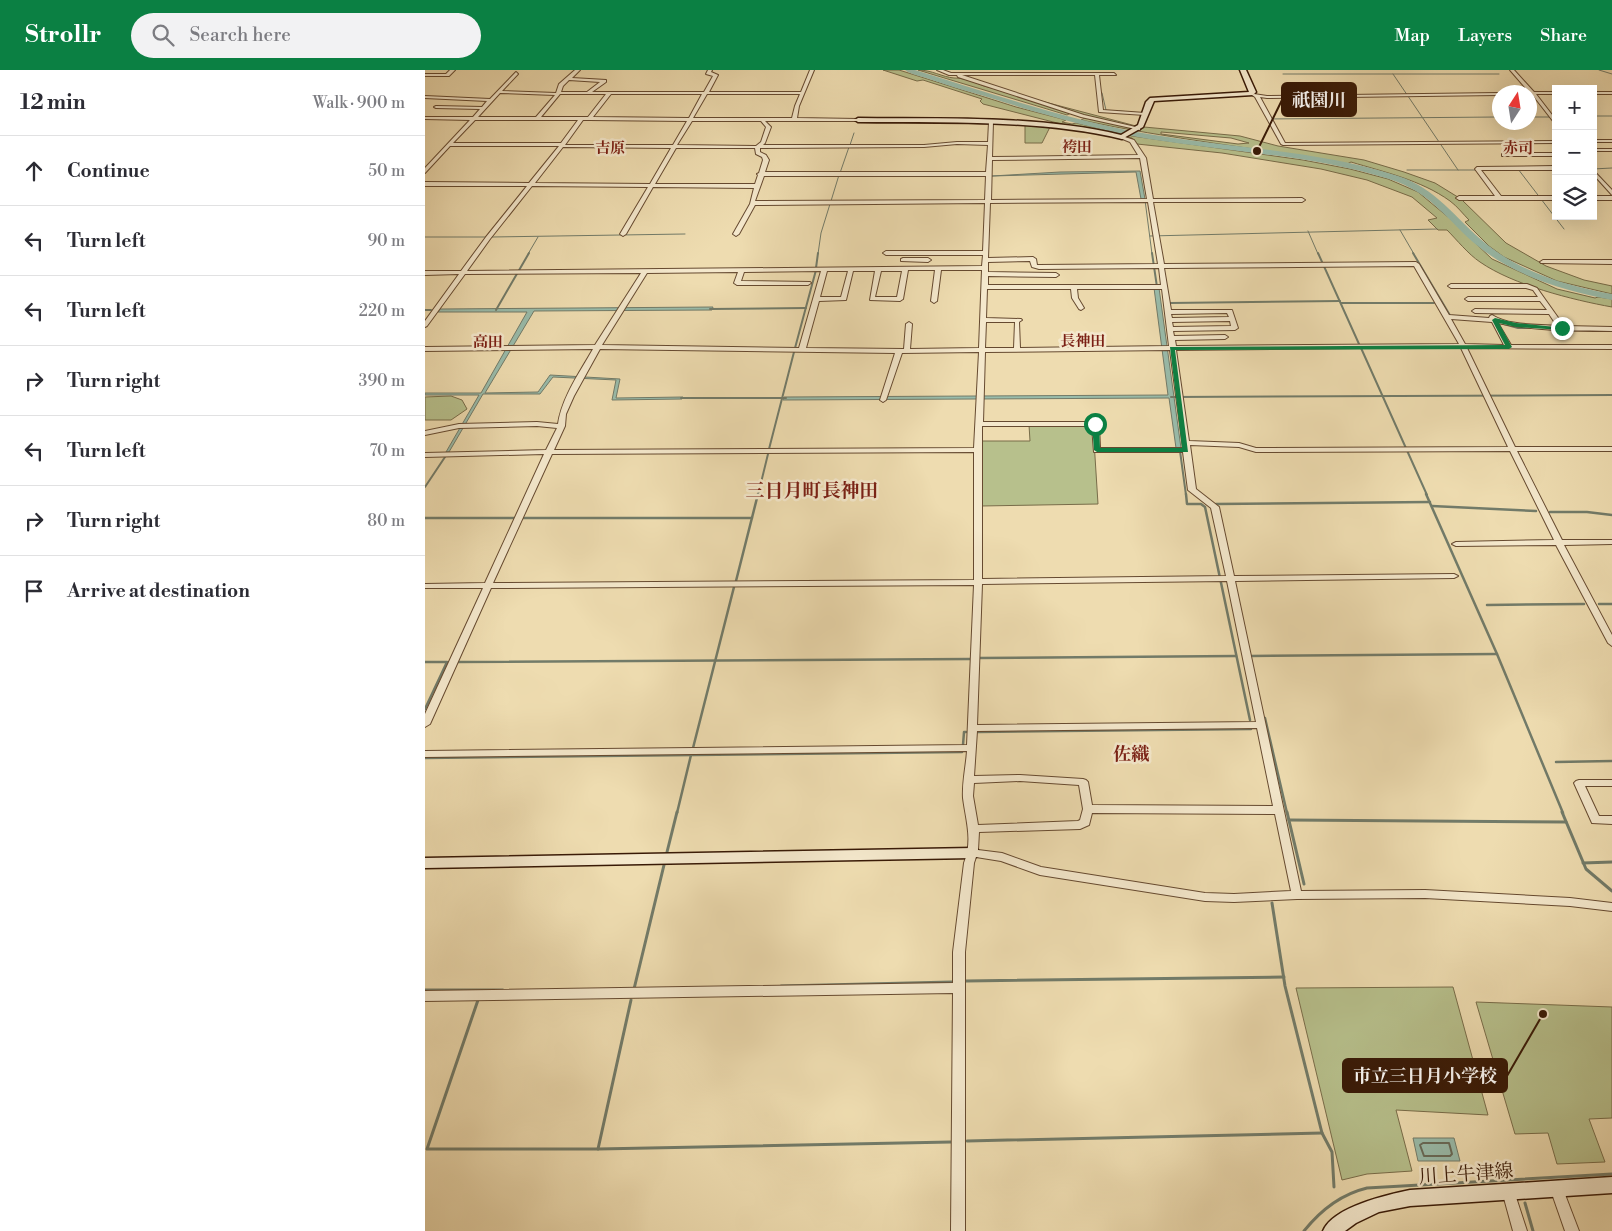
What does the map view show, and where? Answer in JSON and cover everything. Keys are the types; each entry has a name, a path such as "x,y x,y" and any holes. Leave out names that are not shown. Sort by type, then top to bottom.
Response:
{"street":[{"path":"425,70 453,70"},
{"path":"425,75 447,75 453,70"},
{"path":"538,118 558,93 561,85 578,70"},
{"path":"623,234 716,75 708,73 710,70"},
{"path":"794,120 802,93 812,70"},
{"path":"939,70 959,74 1063,72 1114,74"},
{"path":"1243,70 1254,95 1283,144 1552,142"},
{"path":"1512,70 1524,85"},
{"path":"425,171 516,73"},
{"path":"959,74 988,86 1083,116 1138,128"},
{"path":"1097,74 1101,111 1145,114"},
{"path":"567,78 604,81 588,92"},
{"path":"498,92 802,93"},
{"path":"589,119 610,92"},
{"path":"1537,93 1552,93"},
{"path":"1597,93 1612,93"},
{"path":"1123,137 1142,124 1149,100 1156,98 1254,95 1492,94"},
{"path":"425,98 490,100"},
{"path":"1537,100 1552,119"},
{"path":"436,107 483,108"},
{"path":"425,118 991,122 1089,129 1132,140 1142,156 1150,201 1161,266 1171,338 1170,348 1192,490 1215,507 1297,895"},
{"path":"425,325 463,272 581,119"},
{"path":"757,147 763,143 769,127 763,120"},
{"path":"958,1231 959,988 962,926 969,863 973,853 974,829 967,796 972,748 978,582 978,450 991,122"},
{"path":"1597,141 1612,141"},
{"path":"1495,142 1512,168"},
{"path":"449,145 757,147 990,144"},
{"path":"736,234 753,203 760,174 766,160 758,152 757,147"},
{"path":"1597,150 1612,150"},
{"path":"1504,155 1552,154"},
{"path":"989,159 1142,156"},
{"path":"1499,198 1478,170 1552,168"},
{"path":"760,174 988,175"},
{"path":"1596,175 1612,193"},
{"path":"425,184 758,186"},
{"path":"1459,198 1552,198"},
{"path":"1597,198 1612,198"},
{"path":"753,203 1302,200"},
{"path":"878,269 872,299 900,299 905,245"},
{"path":"886,253 904,252 1033,260 1034,266 1039,267 1416,264 1450,317 1559,543 1612,643"},
{"path":"903,260 928,260"},
{"path":"1543,262 1612,262"},
{"path":"425,273 938,268 1056,275"},
{"path":"934,301 938,268"},
{"path":"806,290 811,269"},
{"path":"802,350 825,269"},
{"path":"816,299 844,299 851,269"},
{"path":"742,270 737,283 808,283"},
{"path":"425,724 561,426 560,421 581,377 597,347 645,271"},
{"path":"1451,286 1527,286 1535,289 1562,328"},
{"path":"1473,286 1509,347"},
{"path":"985,288 1164,287"},
{"path":"1074,288 1075,298 1081,308"},
{"path":"1467,299 1542,299"},
{"path":"1167,312 1230,311 1235,328 1169,329"},
{"path":"1475,312 1551,312"},
{"path":"1450,317 1516,325 1562,328 1612,328"},
{"path":"1168,320 1232,319"},
{"path":"983,320 1018,322 1017,350"},
{"path":"907,351 909,324"},
{"path":"1223,328 1228,348"},
{"path":"1171,338 1225,337"},
{"path":"425,349 597,347 899,352 1170,348 1612,348"},
{"path":"883,398 899,352"},
{"path":"979,424 1095,424 1097,450 1174,450 1185,446 1239,445 1256,450 1612,449"},
{"path":"425,433 463,426 561,426"},
{"path":"425,455 549,452 978,450"},
{"path":"1456,544 1612,542"},
{"path":"425,586 1454,576"},
{"path":"972,728 1260,725"},
{"path":"425,754 972,748"},
{"path":"969,780 1021,778 1083,782 1088,809 1085,822 1080,825 974,829"},
{"path":"1612,783 1579,784 1596,820 1612,820"},
{"path":"1088,809 1278,810"},
{"path":"425,863 973,853 994,856 1040,871 1187,894 1234,898 1297,895 1425,894 1570,902 1612,907"},
{"path":"425,996 959,988"},
{"name":"川上牛津線","path":"1331,1231 1350,1217 1377,1205 1410,1198 1508,1190 1612,1186"},
{"path":"1556,1188 1571,1231"},
{"path":"1508,1190 1520,1231"}],"green space":[{"path":"883,70 899,70 1016,107 1066,120 1062,122 1076,123 1132,136 1303,160 1388,179 1418,192 1448,217 1492,259 1557,289 1595,298 1612,299 1612,307 1544,290 1509,278 1480,262 1447,230 1438,230 1428,220 1437,218 1412,197 1367,180 1321,169 1222,153 1137,144 1132,138 1065,125 983,104 980,101 982,99 923,80 917,81"},
{"path":"918,70 966,79 984,86 1136,126 1132,129 1140,131 1144,127 1240,136 1278,146 1364,160 1404,172 1435,183 1461,199 1506,243 1546,266 1584,280 1612,286 1612,294 1557,281 1504,257 1489,246 1465,222 1469,220 1453,203 1427,187 1402,177 1351,162 1347,164 1147,133 1081,120 1087,117 1073,112 1067,115","holes":["1161,132 1231,138 1249,143 1238,144 1161,134"]},
{"path":"1025,125 1050,127 1042,143 1025,143"},
{"path":"451,396 462,400 467,409 451,420 425,420 425,397"},
{"path":"1029,425 1093,425 1098,504 981,506 981,441 1030,441"},
{"path":"1453,987 1488,1115 1396,1110 1412,1171 1367,1174 1342,1180 1296,988"},
{"path":"1476,1002 1612,1007 1612,1118 1589,1119 1605,1162 1557,1164 1548,1133 1515,1134"}],"water":[{"path":"1140,171 1145,199 1141,199 1136,172 992,176 1060,172"},
{"path":"1154,288 1159,288 1181,448 1176,448 1169,398 783,400 784,397 1168,395"},
{"path":"713,307 712,310 534,311 485,393 538,392 550,375 620,379 616,398 683,397 682,399 612,400 616,380 553,377 540,394 483,394 449,452 446,452 479,395 425,395 425,393 481,393 527,312 438,312 440,309"},
{"path":"1413,1138 1454,1138 1460,1161 1418,1161"}],"waterway":[{"path":"908,70 1027,107 1118,130 1179,141 1272,152 1334,162 1394,178 1427,193 1444,207 1482,245 1517,267 1564,286 1612,297"},
{"path":"1599,70 1612,74"},
{"path":"1283,74 1393,74"},
{"path":"1393,74 1499,74"},
{"path":"1393,74 1423,118"},
{"path":"1102,93 1106,110"},
{"path":"1119,111 1142,113"},
{"path":"1597,116 1612,116"},
{"path":"1423,118 1492,117"},
{"path":"1537,117 1549,117"},
{"path":"1267,119 1423,118"},
{"path":"1423,118 1458,170"},
{"path":"850,145 854,133"},
{"path":"840,173 849,147"},
{"path":"1597,169 1612,168"},
{"path":"1518,169 1564,229"},
{"path":"1407,170 1458,170"},
{"path":"1458,170 1478,170"},
{"path":"831,201 839,175"},
{"path":"1145,200 1152,254"},
{"path":"818,254 821,233 830,204"},
{"path":"1308,232 1437,229"},
{"path":"1400,230 1414,254"},
{"path":"1150,236 1308,232"},
{"path":"1308,232 1318,254"},
{"path":"492,237 685,234"},
{"path":"425,237 487,237"},
{"path":"528,254 538,237"},
{"path":"496,310 529,253"},
{"path":"816,268 818,253"},
{"path":"1152,253 1157,287"},
{"path":"1318,253 1340,301"},
{"path":"1413,253 1451,317"},
{"path":"806,308 816,270"},
{"path":"1170,303 1340,301"},
{"path":"1340,301 1359,344"},
{"path":"1341,303 1434,303"},
{"path":"710,309 806,308"},
{"path":"795,348 806,308"},
{"path":"425,310 431,310"},
{"path":"1500,323 1518,328 1534,328"},
{"path":"1361,348 1383,396"},
{"path":"782,398 794,352"},
{"path":"1383,396 1612,395"},
{"path":"1171,397 1383,396"},
{"path":"1383,396 1427,495"},
{"path":"681,398 782,398"},
{"path":"769,449 782,398"},
{"path":"1180,451 1186,495"},
{"path":"758,495 768,454"},
{"path":"425,487 445,457"},
{"path":"752,518 758,494"},
{"path":"1186,494 1187,504 1201,504 1205,507 1250,720"},
{"path":"1426,494 1430,502"},
{"path":"1216,504 1430,502"},
{"path":"1430,502 1497,654"},
{"path":"1432,506 1536,511"},
{"path":"1550,512 1587,512 1612,515"},
{"path":"425,518 516,518"},
{"path":"522,518 752,518"},
{"path":"736,581 752,518"},
{"path":"715,660 734,587"},
{"path":"1487,605 1584,604"},
{"path":"1599,604 1612,604"},
{"path":"1251,656 1497,654"},
{"path":"1497,654 1563,813"},
{"path":"979,658 1236,656"},
{"path":"715,660 970,659"},
{"path":"456,662 715,660"},
{"path":"693,748 715,660"},
{"path":"425,662 447,662 425,709"},
{"path":"1265,718 1287,813"},
{"path":"978,732 1251,729"},
{"path":"963,745 964,732 966,732"},
{"path":"691,755 962,752"},
{"path":"425,758 691,755"},
{"path":"677,813 691,755"},
{"path":"1556,762 1612,761"},
{"path":"667,852 677,812"},
{"path":"1287,812 1304,884"},
{"path":"1562,812 1583,863"},
{"path":"1289,820 1566,822"},
{"path":"1583,863 1612,862"},
{"path":"1583,863 1586,869 1612,891"},
{"path":"634,989 664,865"},
{"path":"1272,903 1284,977"},
{"path":"966,981 1284,977"},
{"path":"1284,977 1322,1133"},
{"path":"781,986 952,982"},
{"path":"425,990 503,990"},
{"path":"478,1000 427,1149 598,1149"},
{"path":"598,1149 631,1000"},
{"path":"967,1141 1322,1133"},
{"path":"1322,1133 1332,1152 1334,1187"},
{"path":"598,1149 951,1142"},
{"path":"1304,1231 1332,1204 1349,1194 1367,1188 1612,1174"},
{"path":"1525,1203 1533,1231"}],"place":[{"name":"祇園川","path":"1257,151"},
{"name":"市立三日月小学校","path":"1543,1014"}],"district":[{"name":"袴田","path":"1077,147"},
{"name":"吉原","path":"610,148"},
{"name":"赤司","path":"1518,148"},
{"name":"長神田","path":"1083,341"},
{"name":"高田","path":"488,342"},
{"name":"三日月町長神田","path":"812,491"},
{"name":"佐織","path":"1131,754"}],"route":[{"path":"1095,424 1097,450 1186,450 1172,348 1509,347 1495,320 1516,325 1562,328"}]}
